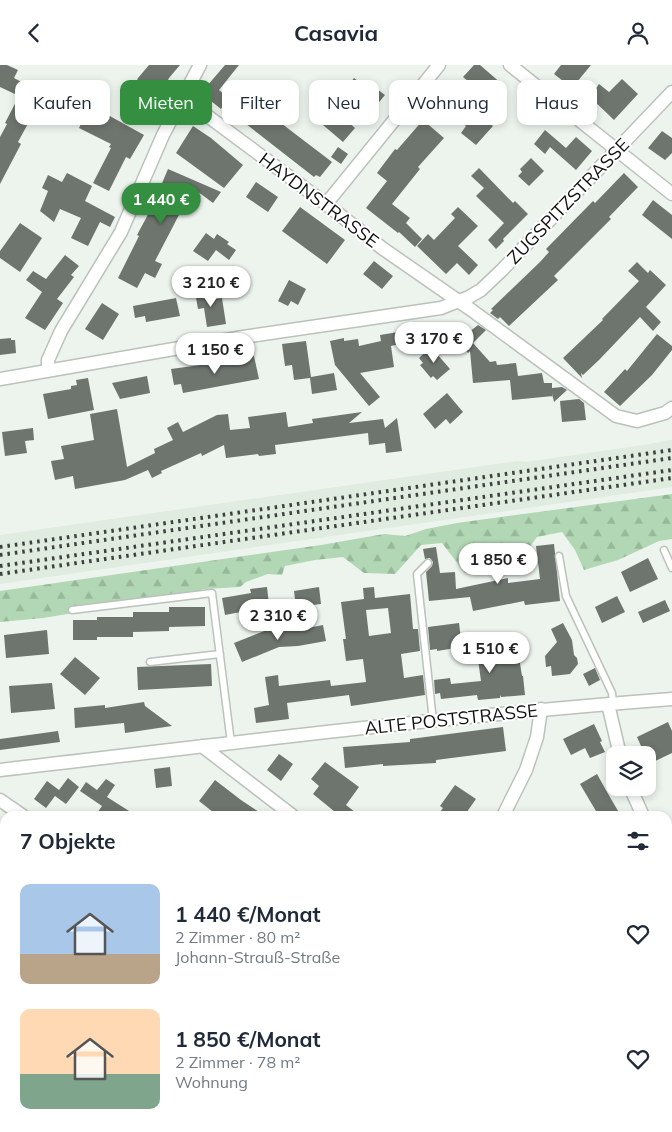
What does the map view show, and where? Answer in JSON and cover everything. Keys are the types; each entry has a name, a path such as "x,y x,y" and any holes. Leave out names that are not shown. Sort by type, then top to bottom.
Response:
{"street":[{"path":"192,80 200,65"},
{"path":"326,204 439,65"},
{"path":"510,65 672,194"},
{"name":"ZUGSPITZSTRASSE","path":"0,379 243,337 441,308 469,297 481,290 502,271 672,92"},
{"name":"HAYDNSTRASSE","path":"212,119 456,302"},
{"path":"48,371 48,360 61,331 121,232 167,125"},
{"path":"456,302 470,309 616,416 637,421 665,413 672,408"},
{"name":"ALTE POSTSTRASSE","path":"0,770 541,709 672,699"},
{"path":"610,704 618,746"},
{"path":"506,811 526,770 537,737 541,709"},
{"path":"202,746 286,811"},
{"path":"634,796 641,811"},
{"path":"0,800 16,811"}],"lane":[{"path":"664,550 672,568"},
{"path":"559,556 566,595 612,693 610,704"},
{"path":"428,563 417,574 433,721"},
{"path":"72,610 212,593 231,743"},
{"path":"150,662 220,654"}],"shaded area":[{"path":"672,440 672,487 0,584 0,535 517,461 526,462"}],"green space":[{"path":"672,494 672,539 659,541 618,560 584,570 575,550 562,532 537,537 518,563 491,563 465,573 442,543 421,545 395,574 364,573 343,557 315,560 285,566 282,575 268,574 246,582 240,587 205,589 160,599 43,618 0,622 0,591 321,545 384,534 405,536 426,529 457,523"}],"building":[{"path":"0,65 7,65 18,70 14,78 18,80 15,80 15,94 0,87"},
{"path":"149,65 180,65 168,80 137,80"},
{"path":"225,65 239,65 227,80 222,80 222,86 219,90 222,93 221,109 212,102 212,80"},
{"path":"474,65 480,65 497,80 467,80 463,77"},
{"path":"561,65 591,65 579,80 562,80 554,74"},
{"path":"622,79 638,94 614,120 597,104 597,87 599,84 609,92"},
{"path":"379,90 385,95 379,102"},
{"path":"15,104 15,125 27,125 18,142 21,144 0,184 0,137 7,124 5,123"},
{"path":"110,116 120,122 120,125 126,125 144,135 130,159 126,157 109,191 93,183 111,148 109,147 111,144 79,128 80,125 110,125"},
{"path":"247,125 283,125 332,162 320,177 316,175 314,177"},
{"path":"323,125 352,125 355,128 343,142"},
{"path":"419,125 429,125 444,138 418,167 420,169 392,204 410,218 406,223 422,239 415,247 399,232 366,208 387,181 377,173 395,149 397,150"},
{"path":"465,125 493,126 476,145 461,133 466,126"},
{"path":"193,126 211,138 243,165 224,188 176,153"},
{"path":"545,130 566,148 576,137 592,151 576,170 550,147 545,154 534,144"},
{"path":"662,131 672,138 672,153 665,160 648,148"},
{"path":"338,147 348,154 341,164 331,157"},
{"path":"531,158 544,171 529,186 518,176 522,172 520,169"},
{"path":"479,168 513,203 515,201 528,214 503,239 504,241 496,249 488,240 504,223 476,196 484,188 471,176"},
{"path":"168,169 221,192 213,203 193,188 155,261 162,264 155,278 145,273 137,288 118,278 139,236 137,235 152,207"},
{"path":"67,173 92,186 85,201 115,217 110,227 100,222 88,246 71,238 81,218 60,209 54,222 40,211 48,191 42,188 48,175 62,182"},
{"path":"624,173 638,187 609,217 611,219 554,276 558,280 509,326 500,317 498,319 490,313 493,310 491,309 549,252 546,249 593,201 595,203"},
{"path":"256,182 278,197 268,212 246,197"},
{"path":"653,200 672,215 672,239 642,215"},
{"path":"300,207 345,240 327,264 282,231"},
{"path":"458,207 478,226 458,246 478,265 469,275 457,263 446,274 417,246 428,234 434,240 455,218 451,214"},
{"path":"20,223 42,238 20,272 0,258 0,251"},
{"path":"206,233 214,239 217,234 229,242 227,244 236,250 229,260 216,250 208,261 193,251"},
{"path":"65,255 79,266 71,275 74,277 57,299 63,303 45,330 25,318 42,292 26,280 33,271 46,279"},
{"path":"374,261 393,276 382,289 363,274"},
{"path":"637,262 648,273 650,270 666,285 646,307 661,322 653,331 640,317 599,360 583,375 581,373 582,378 563,358 603,320 639,281 628,271"},
{"path":"289,280 306,289 298,305 291,301 288,306 278,301"},
{"path":"213,289 214,299 222,298 226,324 207,327 204,308 198,309 195,292"},
{"path":"176,298 180,316 146,322 145,316 135,318 133,306"},
{"path":"102,303 119,314 103,340 85,329"},
{"path":"478,325 486,330 473,343 490,362 496,361 497,365 516,363 518,376 542,373 544,383 552,383 552,388 562,387 567,390 554,402 553,396 512,400 510,380 473,383 470,351 468,353 458,341"},
{"path":"398,332 400,344 391,346 394,367 360,373 380,397 369,406 335,365 330,341 344,338 344,341 358,339 359,346 381,341 380,335"},
{"path":"657,334 672,346 672,350 652,375 620,406 604,392 625,369 627,371"},
{"path":"11,338 11,340 15,340 16,353 0,355 0,339"},
{"path":"306,341 311,377 334,373 337,390 312,394 310,378 294,380 292,365 285,366 282,344"},
{"path":"431,347 450,369 437,380 433,376 431,378 420,365 423,363 419,358"},
{"path":"254,356 259,379 183,393 181,384 174,385 171,369 208,365"},
{"path":"147,376 150,393 120,399 112,383"},
{"path":"88,378 94,410 48,419 43,394 71,389 71,386 77,385 76,380"},
{"path":"447,393 463,412 450,424 446,419 435,429 423,414"},
{"path":"579,399 584,403 586,420 562,422 560,401"},
{"path":"117,409 127,467 155,453 154,449 173,440 167,428 178,422 183,432 217,415 228,414 230,430 250,428 248,417 286,412 288,427 313,423 312,419 362,412 349,423 383,419 385,428 397,418 402,451 386,453 385,443 369,445 368,433 275,445 276,454 259,456 258,454 226,458 224,445 202,456 201,453 161,471 162,473 152,478 148,470 125,480 75,489 73,476 55,480 51,461 64,459 61,446 94,440 90,414"},
{"path":"33,428 34,440 25,441 27,453 5,456 2,432"},
{"path":"554,544 560,601 525,605 524,601 473,611 470,597 429,601 426,572 433,562 430,558 425,559 423,549 436,547 440,573 455,572 456,589 508,578 508,583 540,579 536,546"},
{"path":"648,558 658,579 630,592 621,572"},
{"path":"267,587 269,605 245,608 246,611 225,615 222,598 251,593 250,589"},
{"path":"319,587 321,604 296,607 294,591"},
{"path":"374,587 375,598 410,594 413,629 418,629 420,651 401,654 404,678 423,675 425,695 351,706 349,695 287,703 289,719 256,723 254,708 269,705 265,677 278,675 279,686 330,680 331,686 366,682 363,659 346,661 343,639 346,639 341,602 364,599 363,588","holes":["388,608 391,633 369,636 366,610"]},
{"path":"617,596 625,612 602,623 595,607"},
{"path":"665,600 670,611 643,623 638,612"},
{"path":"169,607 205,607 205,626 169,627 169,631 133,632 133,637 97,637 97,640 73,640 73,620 97,620 97,617 133,617 133,612 169,612"},
{"path":"459,623 462,647 437,651 437,649 430,650 428,627"},
{"path":"563,623 572,640 574,655 577,658 578,664 570,674 552,676 551,666 546,667 545,656 557,642 551,629"},
{"path":"323,625 326,641 279,647 242,662 234,643 267,630 308,628"},
{"path":"47,630 49,654 6,658 4,635"},
{"path":"516,638 525,695 501,697 500,695 500,698 478,700 477,695 441,699 440,693 435,694 434,680 450,678 451,684 481,681 476,645"},
{"path":"75,657 100,678 85,695 60,674"},
{"path":"211,664 212,686 138,690 137,667"},
{"path":"595,668 600,680 589,686 583,674"},
{"path":"52,683 55,709 11,713 9,686"},
{"path":"144,702 145,706 172,726 125,733 124,723 75,728 74,708 105,705 105,708"},
{"path":"668,722 672,731 672,753 656,761 656,746 641,746 637,737"},
{"path":"594,724 605,752 590,758 585,748 571,755 563,739"},
{"path":"503,727 506,751 436,760 436,763 383,766 383,764 345,768 343,747 410,742 410,739"},
{"path":"58,731 60,742 0,750 0,739"},
{"path":"279,754 293,764 281,781 267,770"},
{"path":"325,762 359,787 346,805 354,811 334,811 313,794 319,786 311,779"},
{"path":"170,767 172,786 156,788 154,769"},
{"path":"597,774 606,790 606,796 610,796 618,811 596,811 580,784"},
{"path":"68,778 79,787 66,804 55,796 46,808 34,799 47,781 59,790"},
{"path":"106,779 115,785 107,797 129,811 98,811 102,806 80,791 86,782 97,790"},
{"path":"215,780 258,811 212,811 199,801"},
{"path":"455,785 476,799 468,811 441,811 443,808 440,806"}],"railway":[{"path":"0,547 672,450"},
{"path":"0,555 672,458"},
{"path":"0,566 672,470"},
{"path":"0,574 672,478"}]}
